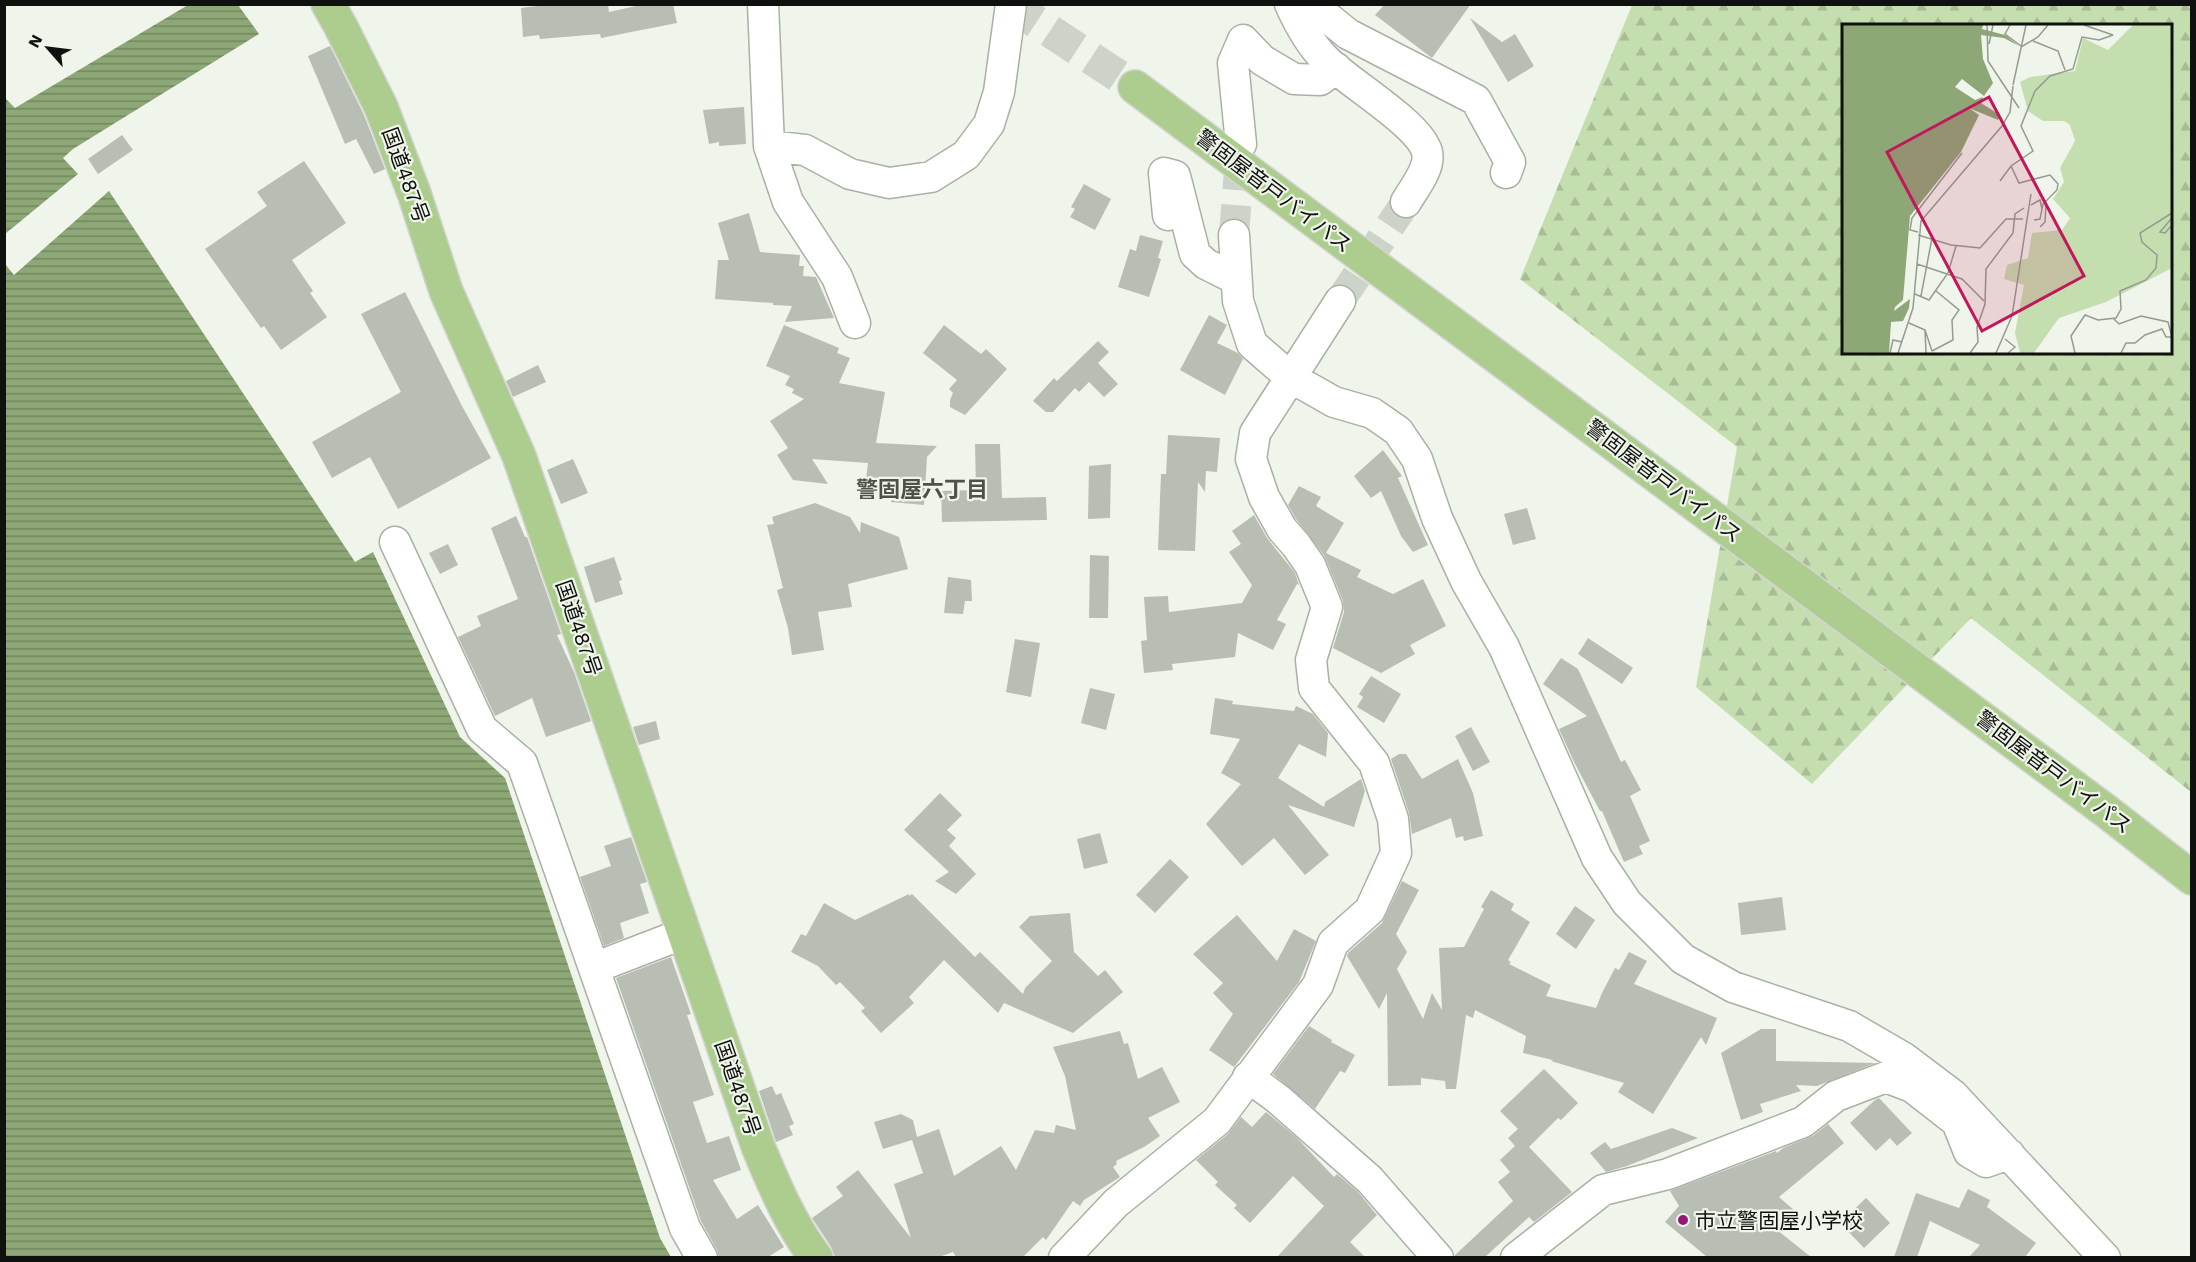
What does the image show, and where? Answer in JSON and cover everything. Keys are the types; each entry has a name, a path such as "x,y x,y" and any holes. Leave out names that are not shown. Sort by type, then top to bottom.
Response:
{"highway":[{"name":"国道487号","path":"328,4 381,107 414,193 446,291 519,456 759,1149 781,1199 807,1246 816,1257"},
{"name":"警固屋音戸バイパス","path":"1135,87 2106,811 2192,878"}],"street":[{"path":"763,4 769,146 788,201 837,277 855,323"},
{"path":"769,146 805,150 850,174 889,183 931,177 966,155 989,124 999,92 1011,4"},
{"path":"1290,4 1300,25 1325,59 1419,134 1428,153 1425,169 1406,202"},
{"path":"1311,4 1348,34 1476,100 1510,162 1506,173"},
{"path":"1240,144 1233,63 1243,40 1262,60 1294,79 1320,80 1336,68"},
{"path":"1168,214 1164,173 1175,176 1195,254 1206,264 1236,279"},
{"path":"1234,235 1238,301 1251,344 1290,377 1334,402 1371,413 1398,432 1417,459 1437,518 1466,581 1504,647 1597,858 1627,903 1683,959 1733,987 1849,1026 1904,1058 1953,1095 2105,1257"},
{"path":"1064,1257 1116,1203 1217,1121 1318,985 1334,943 1370,910 1396,853 1393,819 1374,764 1314,688 1311,660 1327,607 1310,565 1282,529 1264,497 1251,459 1255,433 1340,301"},
{"path":"395,542 482,729 522,763 685,1228 702,1257"},
{"path":"594,968 685,933"},
{"path":"1248,1077 1278,1099 1370,1180 1438,1257"},
{"path":"1516,1257 1603,1190 1668,1174 1803,1122 1836,1096 1886,1077 1912,1087 1957,1122 1970,1152 1986,1162 2009,1154"}],"green space":[{"path":"1632,5 2191,5 2191,792 1971,618 1812,784 1696,687 1737,447 1520,279"}],"shaded area":[{"path":"188,5 238,5 259,34 73,149 63,158 78,174 5,234 5,98 15,108"},
{"path":"109,191 355,562 373,552 460,737 505,778 660,1238 671,1257 5,1257 5,264 14,275"}],"building":[{"path":"552,4 608,4 609,12 645,4 673,4 677,23 601,38 600,34 540,39 539,35 523,37 521,8"},
{"path":"1385,4 1471,4 1432,58 1375,15"},
{"path":"1470,18 1502,42 1515,34 1534,66 1508,82"},
{"path":"330,46 364,115 385,169 374,174 356,139 345,144 308,56"},
{"path":"744,107 746,144 719,146 719,142 709,144 703,110"},
{"path":"122,135 133,150 98,174 88,159"},
{"path":"304,161 346,223 292,260 313,291 310,293 327,317 281,350 264,326 261,328 205,249 267,206 257,192"},
{"path":"1084,184 1111,199 1095,230 1070,217 1075,209 1071,207"},
{"path":"749,213 760,252 800,255 799,266 804,266 803,276 816,277 834,318 785,322 792,306 715,299 718,260 729,260 718,223"},
{"path":"1140,235 1163,241 1158,258 1161,259 1149,297 1118,287 1130,249 1136,251"},
{"path":"405,292 462,406 491,458 398,509 370,457 332,478 312,442 401,392 361,314"},
{"path":"1209,315 1227,325 1217,343 1238,353 1243,359 1225,395 1180,370"},
{"path":"784,325 839,348 837,353 850,358 839,383 885,392 876,443 937,446 927,457 924,505 891,502 892,491 865,488 868,463 812,459 828,484 793,480 777,455 788,448 770,421 804,399 792,393 794,389 785,385 790,376 766,366"},
{"path":"944,325 981,354 986,349 1007,369 965,415 950,407 953,393 949,389 957,380 923,353"},
{"path":"1098,341 1109,352 1098,363 1118,384 1104,397 1089,382 1079,392 1075,388 1053,412 1046,412 1033,401 1054,378 1057,381"},
{"path":"538,365 546,382 513,397 506,381"},
{"path":"1168,435 1220,438 1217,472 1206,471 1205,492 1198,482 1195,551 1158,550 1161,474 1166,474"},
{"path":"975,444 1000,444 1002,498 1046,497 1047,520 942,522 941,491 976,490"},
{"path":"1383,450 1402,476 1398,478 1428,545 1413,552 1401,536 1381,491 1371,498 1354,476"},
{"path":"573,459 588,493 561,504 547,470"},
{"path":"1111,464 1110,518 1088,519 1089,466"},
{"path":"1299,486 1321,497 1316,506 1344,523 1326,553 1361,570 1357,577 1393,594 1423,579 1446,626 1410,645 1415,654 1381,673 1333,648 1344,612 1343,601 1324,555 1288,505"},
{"path":"815,503 850,517 860,533 861,522 899,537 908,569 848,584 852,607 818,612 824,650 792,655 788,628 777,590 783,588 767,525 774,524 772,517"},
{"path":"1527,508 1536,539 1513,545 1504,514"},
{"path":"1254,515 1267,538 1295,573 1299,585 1297,584 1277,620 1286,624 1273,650 1238,633 1235,657 1172,664 1173,670 1144,673 1141,641 1147,640 1144,597 1168,596 1169,612 1242,603 1252,585 1229,552 1241,544 1232,531"},
{"path":"516,516 527,537 561,634 557,635 574,672 591,721 546,737 532,698 495,716 458,637 481,626 477,616 518,599 491,528"},
{"path":"448,544 458,565 440,574 429,553"},
{"path":"1090,555 1109,556 1108,618 1089,618"},
{"path":"614,557 622,580 619,581 623,594 595,603 584,567"},
{"path":"948,577 971,580 972,601 965,601 963,614 944,613"},
{"path":"1588,638 1633,668 1622,684 1578,654"},
{"path":"1015,639 1040,643 1031,697 1006,692"},
{"path":"1561,658 1578,669 1621,762 1625,760 1641,790 1630,796 1650,841 1639,846 1643,854 1624,862 1602,811 1575,764 1559,729 1587,716 1543,684"},
{"path":"1371,676 1401,694 1384,723 1357,707 1363,697 1359,694"},
{"path":"1090,688 1115,694 1106,730 1081,723"},
{"path":"1215,698 1233,701 1232,704 1294,711 1296,706 1313,714 1328,733 1326,757 1299,744 1278,778 1324,807 1325,802 1361,779 1365,791 1354,827 1288,805 1329,855 1305,875 1274,838 1242,866 1206,824 1241,784 1221,773 1240,739 1210,734"},
{"path":"656,721 660,739 639,745 633,727"},
{"path":"1471,727 1490,762 1473,771 1455,736"},
{"path":"1399,754 1406,754 1422,779 1458,759 1473,793 1483,836 1464,841 1463,836 1456,838 1451,818 1412,834 1409,813 1391,759"},
{"path":"940,793 962,815 947,830 956,838 949,846 976,874 956,894 935,881 949,872 904,830"},
{"path":"1100,833 1108,863 1084,869 1077,839"},
{"path":"631,837 647,882 640,884 649,913 620,923 624,938 604,946 580,877 611,866 604,846"},
{"path":"1170,859 1189,877 1155,913 1136,895"},
{"path":"1402,881 1419,890 1396,934 1407,952 1397,969 1423,1019 1432,993 1442,1010 1439,948 1464,947 1484,909 1481,907 1491,890 1514,904 1511,910 1530,922 1508,960 1511,962 1509,964 1551,985 1546,996 1596,1008 1615,968 1619,970 1629,952 1647,961 1634,984 1717,1018 1706,1045 1701,1037 1653,1114 1618,1092 1624,1083 1551,1061 1553,1060 1523,1053 1526,1036 1475,1010 1473,1018 1466,1015 1456,1089 1446,1089 1445,1081 1421,1078 1421,1085 1388,1086 1387,993 1379,1009 1347,956 1382,923"},
{"path":"909,894 909,896 912,894 975,957 980,952 1023,994 1025,988 1052,961 1019,927 1030,916 1070,913 1074,952 1098,976 1105,970 1123,992 1073,1033 1004,1003 998,1013 944,960 909,997 914,1003 881,1033 861,1011 865,1008 840,982 836,985 818,966 791,952 801,934 806,936 824,903 855,920"},
{"path":"1782,897 1786,930 1741,935 1738,903"},
{"path":"1575,906 1595,920 1576,949 1556,934"},
{"path":"1237,915 1277,961 1294,929 1316,941 1299,982 1234,1067 1209,1050 1233,1014 1213,993 1223,983 1193,954"},
{"path":"671,957 691,1014 687,1015 714,1095 693,1102 707,1143 729,1136 741,1170 713,1180 737,1219 758,1205 784,1247 768,1257 719,1257 701,1221 616,978"},
{"path":"1309,1026 1332,1040 1331,1042 1355,1055 1345,1073 1340,1071 1315,1109 1273,1074"},
{"path":"1761,1029 1776,1029 1776,1061 1875,1063 1817,1086 1796,1085 1801,1091 1760,1104 1763,1112 1741,1120 1721,1053"},
{"path":"1120,1031 1124,1044 1128,1043 1138,1079 1162,1067 1180,1102 1148,1118 1160,1136 1116,1161 1117,1164 1113,1167 1120,1177 1084,1200 1080,1206 1073,1201 1046,1240 1043,1237 1023,1257 956,1257 953,1252 939,1257 835,1257 812,1218 843,1196 836,1187 858,1170 911,1238 894,1184 923,1173 912,1140 883,1149 874,1122 901,1114 913,1120 917,1137 939,1129 954,1176 1001,1146 1016,1170 1035,1130 1054,1133 1056,1125 1076,1130 1065,1076 1053,1047"},
{"path":"1544,1069 1578,1103 1561,1120 1558,1118 1529,1147 1572,1192 1534,1222 1529,1217 1485,1257 1455,1257 1513,1201 1498,1182 1510,1172 1500,1160 1515,1146 1508,1138 1518,1129 1500,1111"},
{"path":"772,1086 776,1095 781,1093 794,1124 789,1126 793,1135 776,1142 759,1091"},
{"path":"1879,1098 1912,1133 1897,1146 1890,1138 1876,1151 1850,1123"},
{"path":"1266,1112 1297,1138 1334,1177 1337,1174 1358,1192 1377,1215 1350,1242 1365,1257 1277,1257 1324,1206 1293,1176 1250,1223 1234,1208 1237,1205 1215,1185 1218,1182 1196,1160 1228,1134 1241,1117 1252,1127"},
{"path":"1828,1124 1844,1143 1779,1197 1794,1210 1777,1230 1811,1257 1707,1257 1665,1222 1679,1206 1670,1191 1776,1151 1777,1153 1783,1148 1813,1136"},
{"path":"1672,1128 1698,1138 1606,1172 1590,1153 1605,1142 1611,1149"},
{"path":"1968,1189 1990,1200 1987,1207 2036,1243 2025,1257 1969,1257 1980,1245 1930,1221 1917,1257 1894,1257 1916,1193 1959,1208"},
{"path":"1866,1198 1890,1223 1864,1248 1840,1223"}],"tunnel":[{"path":"1009,4 1135,87"},
{"path":"1234,235 1241,144"},
{"path":"1340,301 1406,202"}],"place":[{"name":"市立警固屋小学校","path":"1683,1220"}],"district":[{"name":"警固屋六丁目","path":"922,489"}]}
